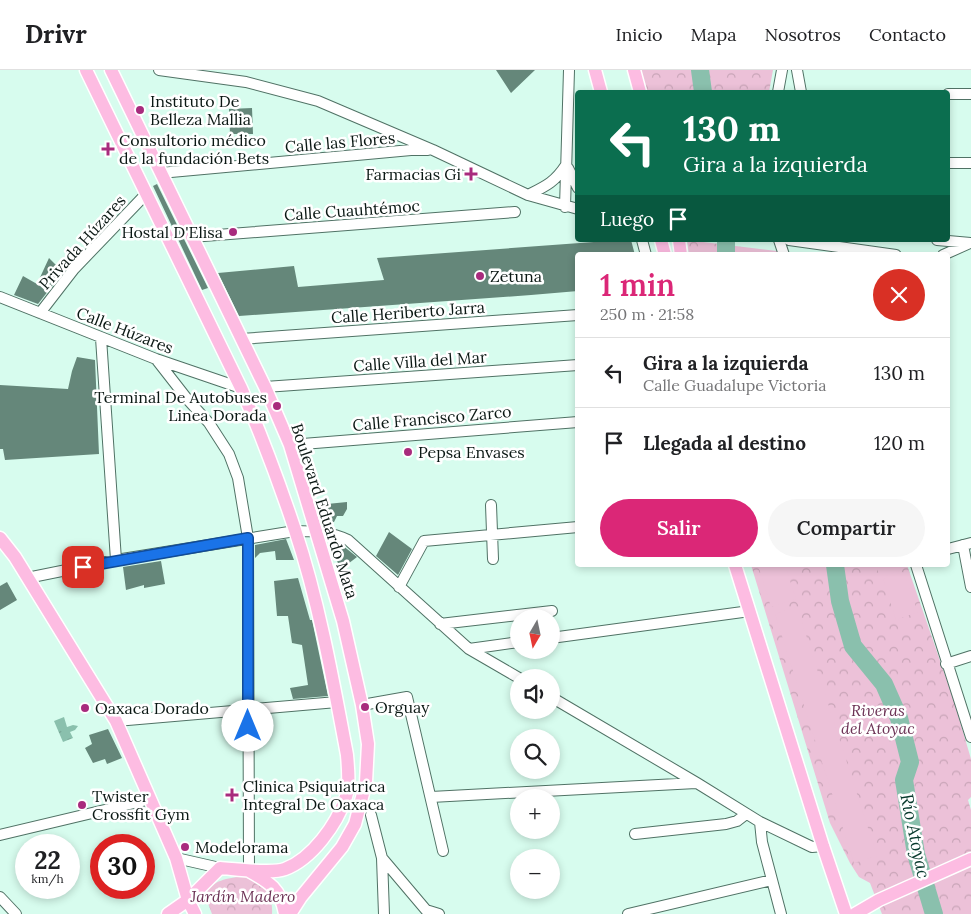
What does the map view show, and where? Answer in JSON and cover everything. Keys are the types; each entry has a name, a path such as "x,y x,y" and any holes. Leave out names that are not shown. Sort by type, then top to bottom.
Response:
{"main road":[{"path":"86,70 241,388 260,432 295,531 322,630 347,755 346,796 337,818 313,850 296,864 284,870 249,871 220,868 188,900 168,914"},
{"name":"Boulevard Eduardo Mata","path":"111,70 265,387 290,445 343,621 362,705 368,744 366,782 355,824 342,847 301,897 290,914"},
{"path":"595,70 601,90"},
{"path":"634,70 639,90"},
{"path":"0,538 4,551 27,578 116,721 176,858 188,900 195,914"},
{"path":"736,567 846,914"},
{"path":"313,850 315,864 320,866 328,864"},
{"path":"854,914 879,900 971,859"},
{"path":"249,871 270,883 276,890 285,914"}],"street":[{"path":"159,70 246,82 318,101 433,150 528,195 575,209"},
{"path":"565,206 569,70"},
{"path":"778,90 782,70"},
{"path":"797,70 801,90"},
{"path":"950,94 971,94"},
{"name":"Calle las Flores","path":"160,173 411,150 433,150"},
{"path":"950,163 971,163"},
{"path":"528,195 557,178 566,164"},
{"path":"566,164 575,182"},
{"name":"Privada Húzares","path":"40,313 74,269 147,193"},
{"name":"Calle Cuauhtémoc","path":"191,237 516,212"},
{"path":"950,241 971,243"},
{"path":"804,242 875,252"},
{"path":"950,252 971,243"},
{"name":"Calle Húzares","path":"0,297 156,359 241,388"},
{"name":"Calle Heriberto Jarra","path":"241,339 575,315"},
{"path":"101,338 116,560"},
{"path":"156,359 188,400 210,423 229,454 238,478 248,538 249,871"},
{"name":"Calle Villa del Mar","path":"265,387 575,365"},
{"name":"Calle Francisco Zarco","path":"290,445 575,422"},
{"path":"491,505 493,558"},
{"path":"399,587 424,541 575,527"},
{"path":"27,578 116,560 295,531 316,531 335,534 348,540 469,649 510,673"},
{"path":"950,548 967,544 971,587"},
{"path":"917,567 946,664 971,737"},
{"path":"560,637 750,612"},
{"path":"440,624 510,616"},
{"path":"469,649 510,643"},
{"path":"946,664 971,656"},
{"path":"362,705 407,697 443,851"},
{"path":"116,721 248,708 337,702"},
{"path":"560,702 760,822 812,847 823,846"},
{"path":"431,797 697,783"},
{"path":"0,835 151,799"},
{"path":"635,834 726,824 737,821 746,814"},
{"path":"371,815 382,858 384,914"},
{"path":"760,822 762,842 781,914"},
{"path":"176,858 220,868"},
{"path":"382,858 426,910 439,914"},
{"path":"628,914 772,880"},
{"path":"0,897 16,914"}],"green space":[{"path":"635,70 773,70 769,90 641,90"},
{"path":"687,242 703,242 777,252 689,252"},
{"name":"Riveras del Atoyac","path":"752,567 908,567 954,701 971,759 971,797 968,800 971,810 971,914 882,914 870,883 859,877 830,823"},
{"path":"759,567 786,567 796,599 771,607"},
{"path":"877,567 898,567 899,571 880,578"},
{"path":"903,572 918,612 896,620 883,579"},
{"path":"797,607 877,856 854,863 775,614"},
{"name":"Jardín Madero","path":"243,876 254,878 263,885 272,904 272,914 212,914 205,895 208,890 216,883 226,879"}],"water":[{"path":"64,717 67,727 78,726 70,732 73,738 63,742 54,721"}],"building":[{"path":"496,70 535,70 511,93"},
{"path":"252,108 253,134 230,134 229,109"},
{"path":"157,184 208,288 202,290 153,186"},
{"name":"Zetuna","path":"594,242 632,242 634,252 575,252 575,291 239,316 218,273 294,266 298,287 384,280 377,258"},
{"path":"49,258 63,272 38,304 14,295 23,276 37,284"},
{"path":"77,357 95,360 99,454 5,460 3,449 0,449 0,385 68,389"},
{"path":"347,502 347,509 343,516 337,516 334,522 323,523 317,505"},
{"path":"389,532 412,549 398,575 376,556"},
{"path":"286,539 294,560 276,560 275,551 260,553 255,558 255,545"},
{"path":"342,545 357,557 340,570 334,552"},
{"path":"161,561 165,584 144,588 144,585 126,590 123,567"},
{"path":"298,578 310,620 312,620 328,696 293,699 290,688 308,685 302,645 292,643 288,616 277,616 274,581"},
{"path":"7,582 17,600 0,610 0,586"},
{"path":"108,729 122,758 107,764 105,759 93,763 85,748 92,744 89,735"}],"waterway":[{"name":"Río Atoyac","path":"700,70 703,90"},
{"name":"Río Atoyac","path":"726,242 726,252"},
{"name":"Río Atoyac","path":"835,567 840,601 853,646 884,684 899,718 910,762 904,780 916,854 934,914"}],"place":[{"name":"Instituto De Belleza Mallia","path":"140,110"},
{"name":"Consultorio médico de la fundación Bets","path":"108,149"},
{"name":"Farmacias Gi","path":"471,174"},
{"name":"Hostal D'Elisa","path":"233,232"},
{"name":"Zetuna","path":"480,276"},
{"name":"Terminal De Autobuses Linea Dorada","path":"277,406"},
{"name":"Pepsa Envases","path":"408,452"},
{"name":"Orguay","path":"365,707"},
{"name":"Oaxaca Dorado","path":"85,708"},
{"name":"Clinica Psiquiatrica Integral De Oaxaca","path":"232,795"},
{"name":"Twister Crossfit Gym","path":"82,805"},
{"name":"Modelorama","path":"185,847"}],"route":[{"path":"83,567 248,538 248,726"}]}
